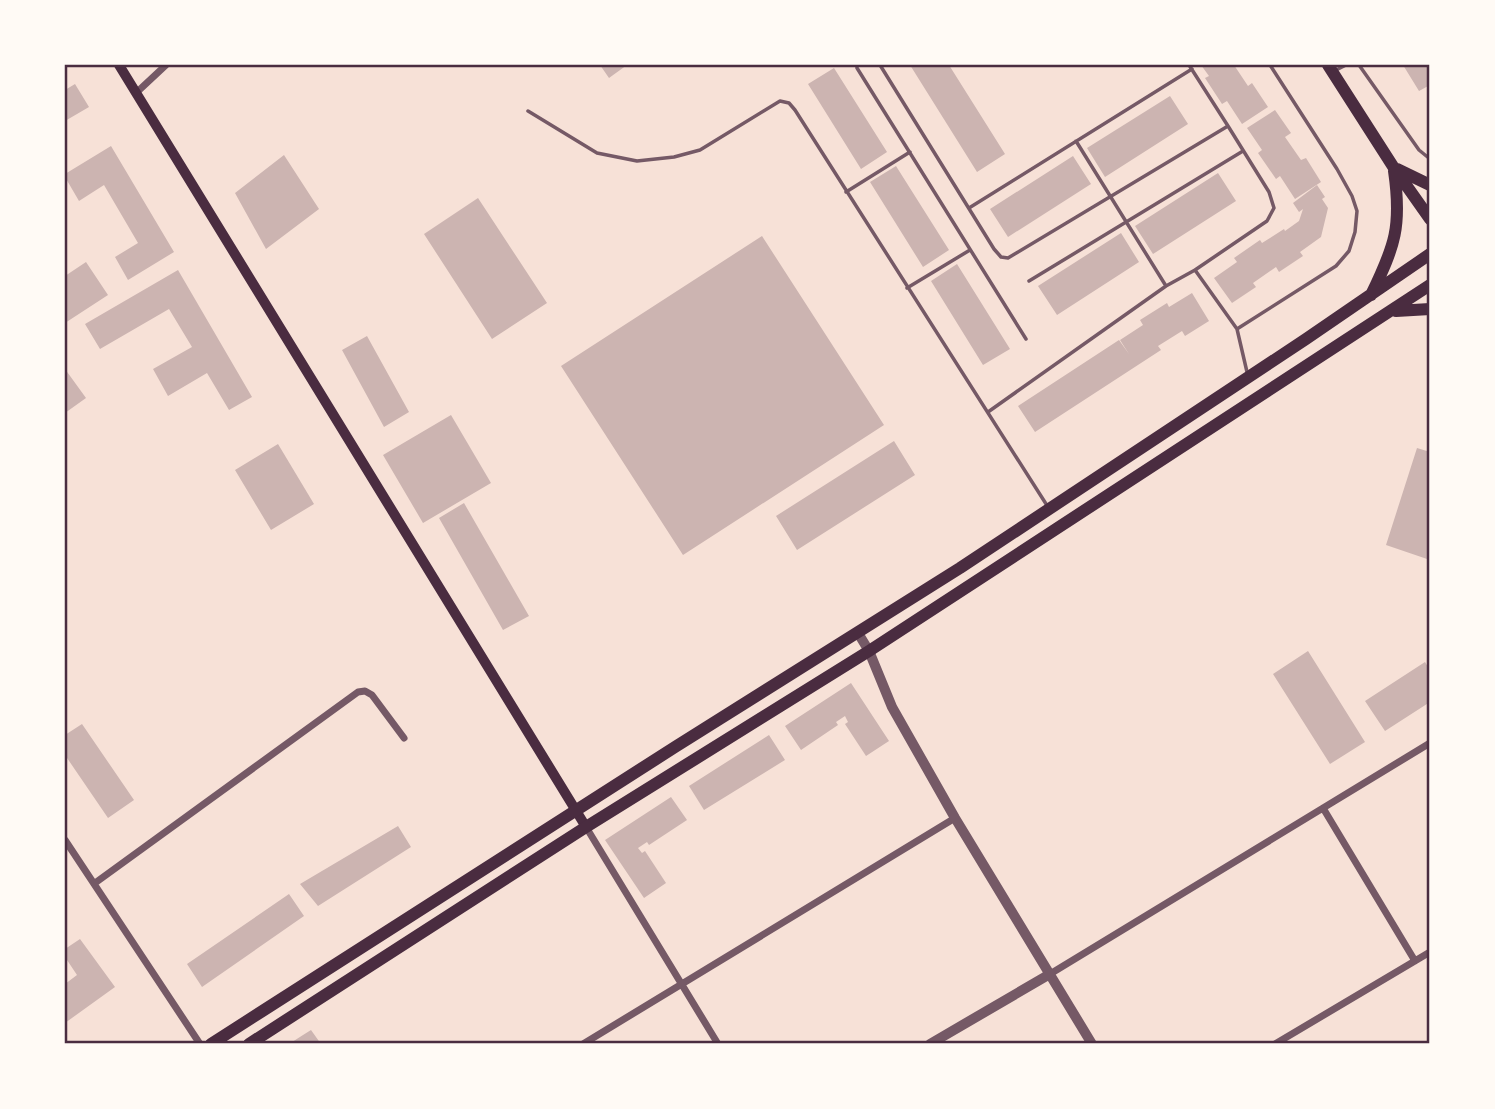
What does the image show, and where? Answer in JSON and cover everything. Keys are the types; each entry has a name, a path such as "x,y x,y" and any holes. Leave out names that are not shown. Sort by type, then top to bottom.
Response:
{"highway":[{"path":"1330,68 1430,219"},
{"path":"1394,168 1430,186"},
{"path":"1370,296 1386,264 1397,231 1399,205 1394,168"},
{"path":"211,1044 858,633 1249,377 1430,254"},
{"path":"249,1044 586,827 869,651 1430,285"},
{"path":"1392,311 1430,309"}],"main road":[{"path":"119,65 586,827"}],"street":[{"path":"136,93 166,65"},
{"path":"858,633 869,651 892,707 955,818 1092,1044"},
{"path":"95,883 358,692 365,691 372,695 404,738"},
{"path":"930,1044 1430,743"},
{"path":"1323,808 1415,961"},
{"path":"583,1044 955,818"},
{"path":"586,827 718,1044"},
{"path":"65,840 200,1044"},
{"path":"1275,1044 1430,952"}],"lane":[{"path":"880,65 1001,257 1008,258 1228,126"},
{"path":"1237,329 1336,266 1349,251 1355,232 1357,211 1352,196 1270,65"},
{"path":"1330,68 1346,65"},
{"path":"1359,65 1419,150 1430,159"},
{"path":"969,208 1191,67 1269,192 1274,208 1266,221 1195,270 1166,286 988,412"},
{"path":"857,68 1026,339"},
{"path":"528,111 597,153 637,161 674,157 700,150 780,101 789,103 1049,509"},
{"path":"1076,141 1166,286"},
{"path":"1029,281 1243,151"},
{"path":"846,191 910,152"},
{"path":"907,288 970,250"},
{"path":"1195,270 1237,329 1249,377"}],"building":[{"path":"600,65 627,65 609,78"},
{"path":"910,65 949,65 1005,154 977,172"},
{"path":"1201,65 1234,65 1248,86 1252,83 1268,107 1242,124 1227,101 1222,104 1205,78 1209,76"},
{"path":"1403,65 1430,65 1430,85 1419,91"},
{"path":"834,68 887,152 861,169 808,84"},
{"path":"75,84 89,107 65,121 65,90"},
{"path":"1170,96 1188,124 1105,177 1087,148"},
{"path":"1275,110 1291,133 1285,137 1301,160 1306,158 1321,182 1295,199 1280,176 1276,179 1258,153 1262,150 1247,128"},
{"path":"111,146 174,252 128,280 115,257 138,243 104,185 79,201 65,177 65,174"},
{"path":"284,155 319,209 266,249 235,193"},
{"path":"1073,156 1091,184 1008,237 990,209"},
{"path":"896,166 949,250 923,267 870,182"},
{"path":"1218,173 1236,201 1153,254 1135,226"},
{"path":"1317,185 1328,208 1321,237 1300,252 1303,256 1279,272 1276,267 1253,283 1256,287 1232,303 1214,278 1237,262 1234,258 1260,240 1262,243 1299,221 1303,209 1299,212 1293,203"},
{"path":"478,198 547,303 492,339 424,234"},
{"path":"1121,233 1139,262 1057,315 1038,286"},
{"path":"762,236 884,425 683,555 561,366"},
{"path":"86,262 108,295 65,323 65,276"},
{"path":"957,264 1010,349 983,365 931,281"},
{"path":"178,270 252,397 229,410 207,373 168,396 153,369 192,347 169,309 100,349 85,324"},
{"path":"1192,293 1209,321 1185,336 1182,331 1158,346 1161,350 1035,432 1018,406 1119,340 1129,354 1120,340 1143,325 1140,320 1167,303 1169,307"},
{"path":"367,336 409,412 384,427 342,350"},
{"path":"65,369 86,398 65,413"},
{"path":"451,415 491,483 423,523 383,455"},
{"path":"894,441 915,475 797,550 776,516"},
{"path":"278,444 314,504 271,530 235,470"},
{"path":"1417,448 1430,452 1430,560 1386,545"},
{"path":"464,503 529,616 503,630 439,518"},
{"path":"1308,651 1365,742 1330,764 1273,674"},
{"path":"1425,662 1430,670 1430,702 1385,731 1365,701"},
{"path":"851,683 889,741 866,756 845,724 848,722 845,716 836,722 838,725 801,750 785,726"},
{"path":"82,724 134,800 108,818 65,755 65,735"},
{"path":"769,735 785,760 704,810 689,786"},
{"path":"671,797 687,820 649,845 647,842 638,848 642,853 645,851 666,883 644,898 605,840"},
{"path":"398,826 411,847 318,906 300,884"},
{"path":"289,894 304,916 202,987 187,964"},
{"path":"80,939 115,987 65,1023 65,984 77,975 65,957 65,949"},
{"path":"311,1030 321,1044 289,1044 303,1035"}]}
